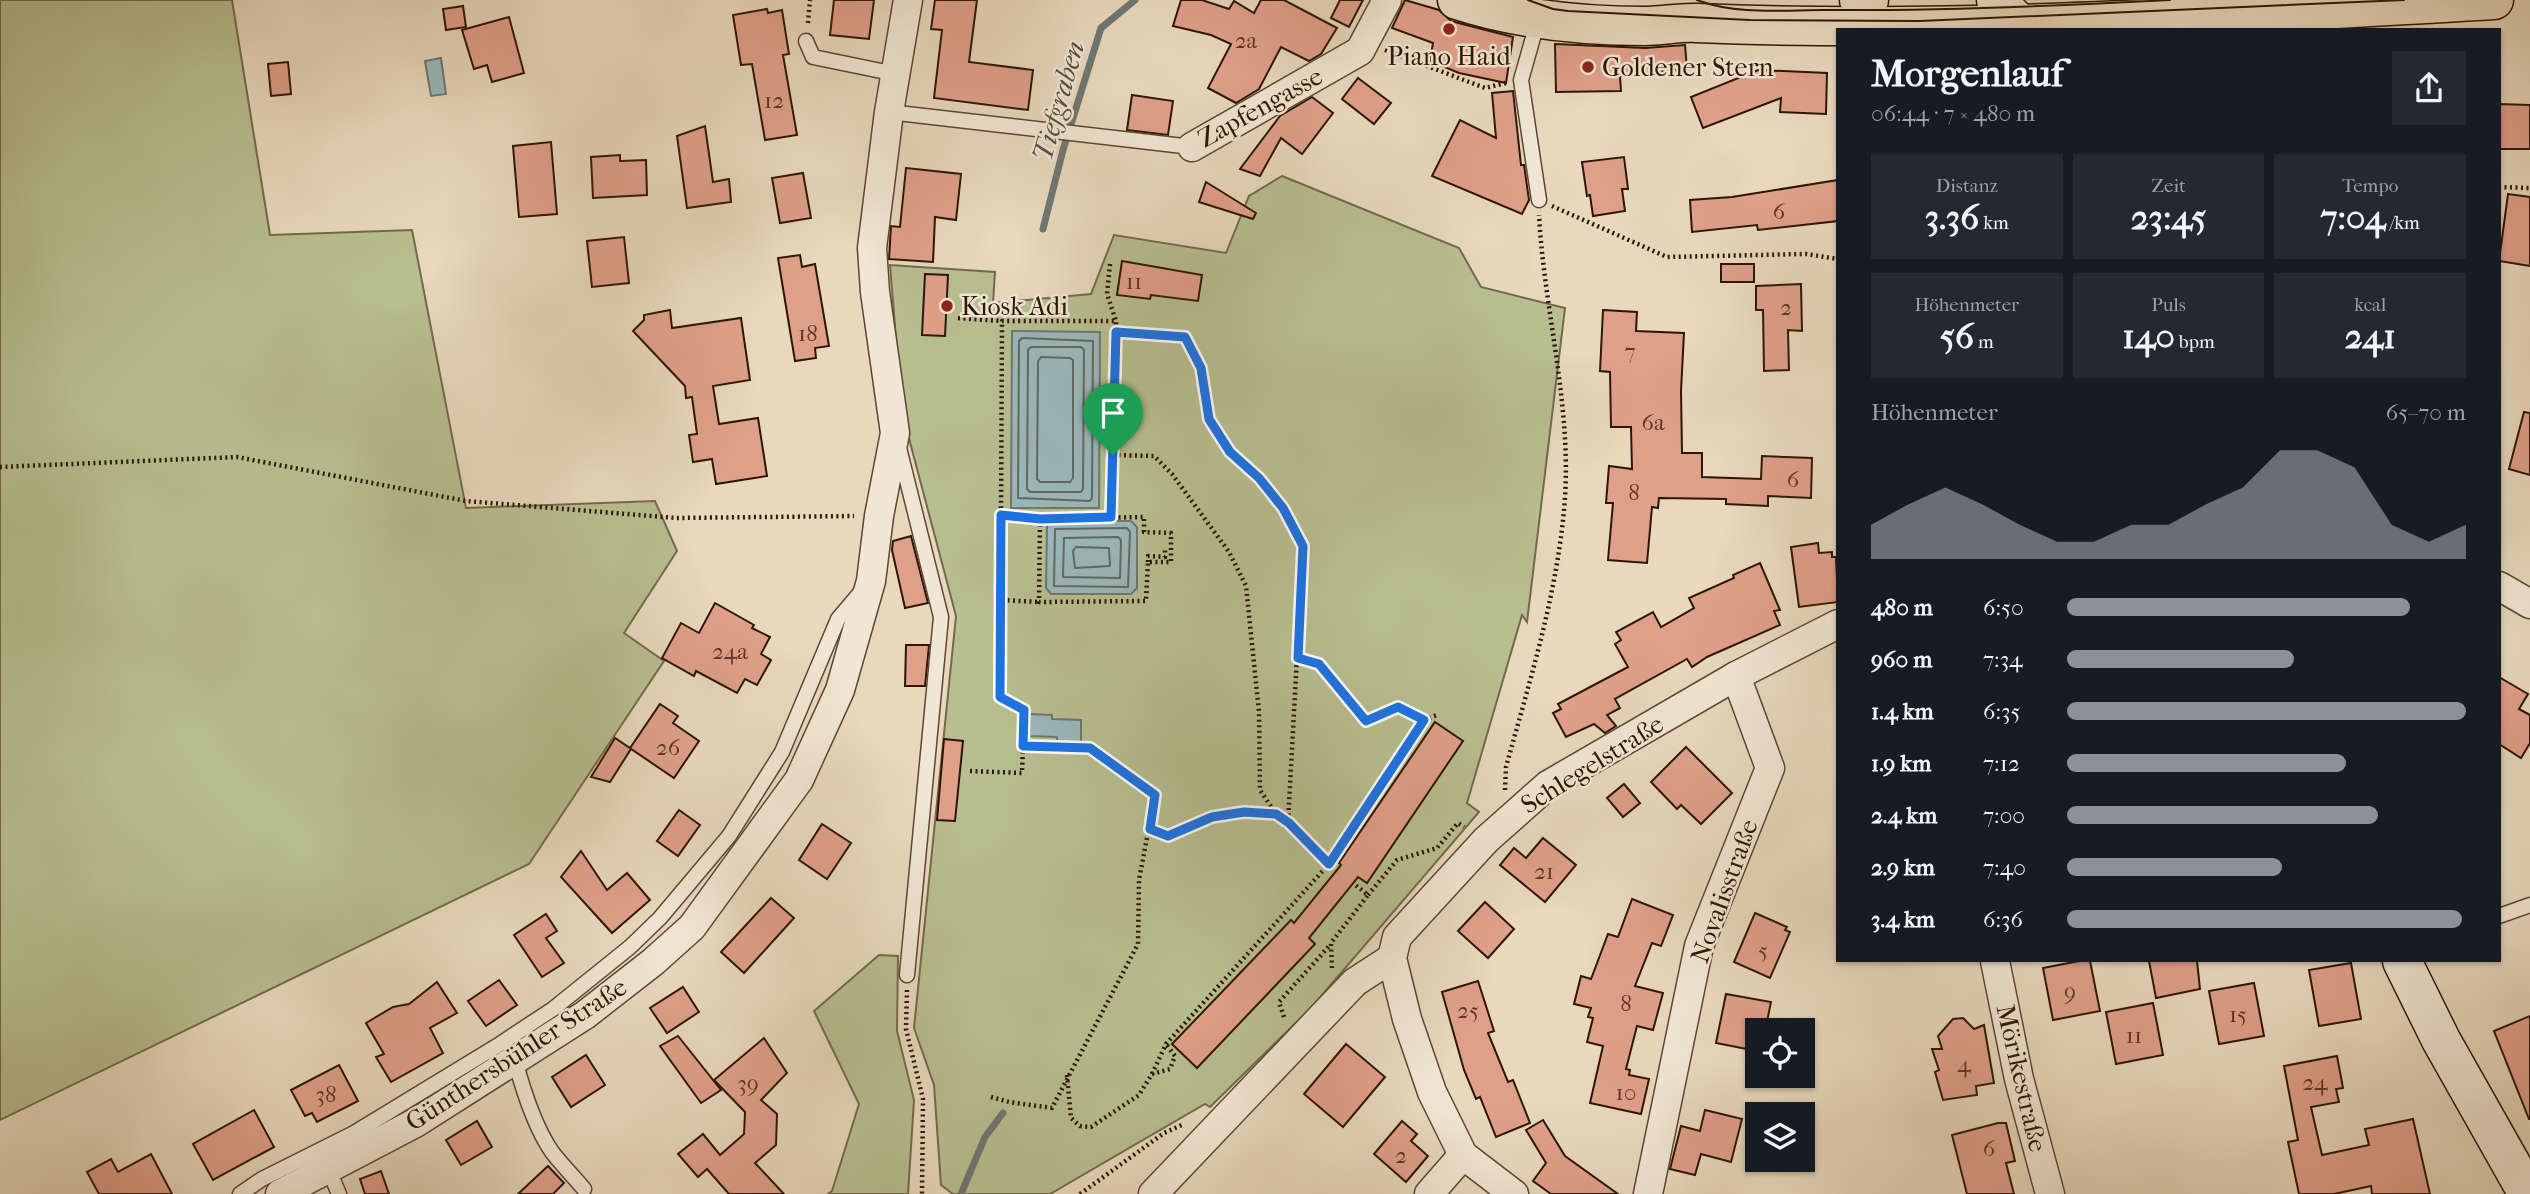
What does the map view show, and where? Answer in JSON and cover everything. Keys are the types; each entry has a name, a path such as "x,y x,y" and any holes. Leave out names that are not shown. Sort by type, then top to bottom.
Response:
{"main road":[{"path":"1457,0 1538,20 1638,26 1844,9 1997,15 2494,0"},
{"path":"1844,9 1869,0"},
{"path":"1997,15 2067,0"}],"street":[{"name":"Günthersbühler Straße","path":"280,1194 333,1181 417,1122 585,1015 653,962 692,927 799,780 840,690 871,581 879,516 895,433 875,292 872,248 889,112 908,0"},
{"name":"Zapfengasse","path":"1192,147 1360,51 1387,0"},
{"path":"2501,587 2530,604"},
{"name":"Schlegelstraße","path":"1392,958 1397,937 1509,817 1549,785 1736,676 1836,625"},
{"name":"Novalisstraße","path":"1648,1194 1699,946 1770,768 1736,676"},
{"path":"1153,1194 1355,982 1392,958 1407,1018 1432,1092 1463,1155 1514,1194"},
{"name":"Mörikestraße","path":"1995,962 2020,1079 2050,1194"},
{"path":"2402,962 2447,1052 2528,1194"},
{"path":"1429,1194 1463,1155"}],"lane":[{"path":"1538,20 1521,80 1539,200"},
{"path":"806,41 813,57 896,74"},
{"name":"Zapfengasse","path":"889,112 1192,147"},
{"path":"895,433 941,617 907,975"},
{"path":"240,1194 262,1179 354,1133 497,1046 553,1009 640,938 729,836 782,752 838,619 871,581"},
{"path":"2501,915 2530,905"},
{"path":"515,1060 522,1086 544,1138 552,1152 584,1189"}],"path":[{"path":"1365,42 1485,88 1521,80"},
{"path":"2501,187 2530,188"},
{"path":"1509,817 1504,797 1506,767 1556,573 1565,496 1563,406 1543,260 1539,200 1667,257 1806,254 1836,259"},
{"path":"1110,264 1107,293 1116,321 1111,517"},
{"path":"958,318 1002,321 1116,321"},
{"path":"970,771 1022,773 1024,710 1000,697 1002,321"},
{"path":"1116,332 1185,337 1201,368 1209,419 1230,452 1259,478 1283,508 1303,546 1289,823"},
{"path":"1113,455 1154,456 1172,474 1229,552 1246,586 1259,712 1260,790 1276,814 1289,823 1337,870"},
{"path":"0,467 237,457 466,501 676,518 879,516"},
{"path":"1001,515 1040,519 1144,517 1144,532 1171,533 1171,562 1148,562"},
{"path":"1039,601 1040,519"},
{"path":"1001,600 1146,601 1148,556 1165,556 1165,549"},
{"path":"1298,658 1319,664 1366,721 1398,707 1424,720"},
{"path":"1067,1075 1072,1118 1080,1126 1091,1127 1139,1095 1166,1044 1329,864 1424,720 1437,715"},
{"path":"991,1097 1052,1108 1138,944 1139,880 1155,795 1090,748 1023,746"},
{"path":"1150,829 1168,836 1212,817 1244,812 1276,814"},
{"path":"1284,1017 1279,1002 1331,943 1397,860 1437,848 1458,823"},
{"path":"1353,883 1368,895"},
{"path":"1331,943 1332,977"},
{"path":"907,975 906,1029 923,1099 922,1194"},
{"path":"1152,1074 1170,1069 1175,1056 1166,1044"},
{"path":"1080,1194 1164,1133 1195,1119 1219,1125"}],"green space":[{"path":"0,0 232,0 270,235 412,230 466,508 655,501 677,551 624,633 664,661 529,864 0,1120"},
{"path":"1282,176 1459,248 1481,287 1565,308 1527,622 1522,615 1467,803 1479,812 1311,1008 1210,1107 1205,1104 1050,1194 953,1194 941,1185 934,1085 914,1028 956,616 902,412 890,265 995,272 993,303 1091,294 1114,235 1226,253 1249,196"},
{"path":"879,955 898,956 897,1031 914,1100 908,1194 828,1194 832,1191 859,1104 814,1011"}],"water":[{"path":"441,58 446,94 431,96 425,61"},
{"path":"1012,331 1100,332 1099,508 1011,508"},
{"path":"1052,521 1131,521 1137,527 1137,588 1131,594 1051,594 1046,588 1047,526"},
{"path":"1030,714 1052,715 1052,719 1081,720 1081,744 1057,743 1057,737 1029,736"}],"building":[{"path":"834,0 874,0 869,39 830,35"},
{"path":"935,0 977,0 969,62 1033,70 1028,110 934,98 942,30 931,29"},
{"path":"1181,0 1202,0 1229,9 1234,1 1254,13 1261,0 1284,0 1337,28 1321,54 1309,61 1281,47 1259,89 1236,103 1208,88 1231,44 1211,35 1173,26"},
{"path":"1340,0 1363,0 1349,27 1331,18"},
{"path":"1405,0 1439,10 1451,21 1513,37 1506,83 1459,73 1430,61 1433,43 1392,28"},
{"path":"463,6 466,27 446,30 443,9"},
{"path":"767,9 768,13 782,10 789,54 783,55 797,135 765,140 752,64 741,65 733,15"},
{"path":"509,17 524,73 492,82 487,65 474,69 462,30"},
{"name":"Goldener Stern","path":"1555,44 1645,48 1685,45 1687,69 1620,76 1621,91 1556,92"},
{"path":"288,62 291,94 271,96 268,64"},
{"path":"1758,70 1827,73 1826,114 1780,112 1781,98 1703,128 1691,97"},
{"path":"1358,78 1391,103 1374,124 1342,99"},
{"path":"1513,91 1521,165 1524,165 1529,200 1522,214 1432,176 1460,120 1496,138 1492,93"},
{"path":"1132,95 1173,101 1168,135 1127,130"},
{"path":"1312,97 1333,113 1302,154 1281,138 1260,176 1240,169 1280,116"},
{"path":"2501,104 2530,105 2530,149 2501,149"},
{"path":"705,126 713,182 729,179 731,202 687,208 677,136"},
{"path":"551,142 557,214 519,217 513,146"},
{"path":"620,155 620,161 646,160 647,195 593,198 591,157"},
{"path":"1624,157 1628,189 1622,189 1625,211 1593,216 1582,162"},
{"path":"906,168 961,174 956,220 935,217 933,262 889,259 891,226 900,227"},
{"path":"803,173 811,218 780,223 772,178"},
{"path":"1836,180 1836,221 1758,230 1757,225 1692,232 1690,200 1732,197"},
{"path":"1206,182 1256,213 1253,219 1199,202"},
{"path":"2508,194 2530,197 2530,266 2501,261"},
{"path":"624,237 629,283 592,287 587,241"},
{"path":"800,255 802,267 815,264 829,346 815,348 816,358 795,361 778,258"},
{"path":"1122,261 1202,275 1198,301 1151,295 1150,299 1117,295"},
{"path":"1721,264 1754,264 1754,282 1721,282"},
{"path":"925,274 948,275 945,336 922,335"},
{"path":"1801,284 1802,331 1788,330 1789,370 1764,371 1763,310 1756,310 1756,286"},
{"path":"670,310 672,328 741,318 750,380 713,386 719,424 758,418 767,476 716,484 712,459 693,462 689,435 697,434 692,397 686,398 685,386 633,331 644,320 644,315"},
{"path":"1603,310 1637,312 1636,331 1684,333 1682,453 1702,453 1702,477 1761,479 1762,456 1812,458 1811,498 1768,496 1768,506 1726,504 1726,499 1659,498 1658,508 1652,507 1647,563 1608,560 1613,503 1606,503 1609,466 1632,469 1631,427 1611,427 1610,372 1600,371"},
{"path":"2524,412 2530,413 2530,475 2509,469"},
{"path":"911,536 928,603 905,608 892,550 893,541"},
{"path":"1818,543 1819,553 1832,552 1832,557 1836,557 1836,602 1799,607 1791,547"},
{"path":"1760,563 1780,610 1774,611 1780,625 1707,657 1692,667 1687,659 1615,699 1620,708 1607,715 1616,726 1605,733 1594,724 1566,737 1553,713 1561,709 1558,704 1628,667 1615,644 1621,640 1616,632 1653,612 1661,627 1694,608 1689,598"},
{"path":"715,603 770,637 761,654 771,660 757,685 745,679 737,693 696,671 694,676 662,658 681,623 699,633"},
{"path":"906,645 929,645 925,686 905,686"},
{"path":"2501,678 2528,694 2519,709 2530,715 2530,743 2521,758 2501,745"},
{"path":"660,704 678,716 673,723 699,741 674,778 631,749 610,782 591,777 615,738 630,748"},
{"path":"1435,722 1463,741 1367,883 1358,877 1309,938 1315,944 1197,1068 1172,1044 1291,920 1294,923 1341,865 1339,863"},
{"path":"944,739 963,741 955,821 937,820"},
{"path":"1686,747 1732,793 1701,824 1681,805 1677,809 1651,782"},
{"path":"1624,784 1640,803 1623,817 1607,798"},
{"path":"679,810 700,825 678,856 657,841"},
{"path":"822,824 851,843 827,879 799,860"},
{"path":"1543,838 1576,865 1545,902 1500,865 1514,848 1526,858"},
{"path":"581,851 607,890 627,873 650,900 612,933 561,877"},
{"path":"771,898 794,918 744,973 721,952"},
{"path":"1632,899 1673,915 1661,946 1652,943 1635,986 1663,993 1653,1030 1637,1026 1626,1069 1630,1070 1629,1075 1649,1079 1641,1114 1590,1103 1603,1046 1587,1042 1593,1018 1588,1017 1591,1008 1574,1004 1581,976 1591,979 1608,934 1618,937"},
{"path":"1485,902 1514,929 1488,958 1458,931"},
{"path":"1755,913 1787,927 1785,930 1790,932 1770,978 1734,962"},
{"path":"546,914 557,931 546,938 564,963 542,977 514,935"},
{"path":"2090,962 2100,1011 2053,1020 2043,968"},
{"path":"2149,962 2197,962 2200,989 2156,998"},
{"path":"2351,963 2361,1019 2319,1026 2309,970"},
{"path":"499,980 517,1005 486,1026 468,1001"},
{"path":"1478,981 1494,1031 1488,1033 1508,1082 1513,1080 1530,1123 1496,1137 1480,1097 1476,1099 1464,1070 1442,992"},
{"path":"437,982 457,1013 430,1028 443,1053 391,1082 376,1057 384,1054 366,1023 393,1007 409,1004"},
{"path":"2254,983 2264,1036 2219,1044 2209,991"},
{"path":"683,987 699,1012 667,1033 650,1008"},
{"path":"1726,994 1771,1002 1768,1018 1745,1018 1745,1049 1716,1043"},
{"path":"2153,1003 2163,1055 2116,1064 2106,1012"},
{"path":"2530,1016 2530,1119 2529,1119 2494,1031"},
{"path":"1963,1018 1974,1029 1984,1025 1994,1083 1976,1086 1977,1095 1943,1100 1935,1072 1939,1070 1932,1049 1942,1049 1938,1036 1953,1019"},
{"path":"678,1036 721,1090 701,1103 660,1046"},
{"path":"764,1038 787,1073 761,1100 777,1114 776,1145 755,1163 784,1194 729,1194 707,1169 698,1177 678,1154 703,1134 720,1155 744,1134 745,1112 714,1080"},
{"path":"1346,1044 1385,1077 1343,1127 1304,1094"},
{"path":"586,1055 605,1085 571,1107 552,1077"},
{"path":"2337,1056 2343,1088 2336,1089 2339,1102 2311,1107 2322,1155 2369,1145 2365,1129 2413,1119 2430,1194 2372,1194 2371,1186 2334,1194 2299,1194 2288,1142 2298,1140 2284,1066"},
{"path":"339,1065 358,1101 317,1122 312,1113 305,1116 291,1090"},
{"path":"254,1110 274,1147 213,1180 193,1144"},
{"path":"1705,1110 1742,1119 1731,1162 1701,1154 1695,1175 1670,1169 1681,1126 1700,1131"},
{"path":"1543,1120 1565,1156 1618,1194 1551,1194 1533,1181 1546,1163 1526,1130"},
{"path":"477,1121 492,1147 461,1165 446,1140"},
{"path":"1402,1121 1417,1134 1411,1141 1428,1156 1406,1182 1374,1154"},
{"path":"2006,1123 2015,1161 2006,1163 2014,1194 1967,1194 1952,1135"},
{"path":"151,1154 172,1194 99,1194 87,1172 111,1159 118,1172"},
{"path":"548,1166 564,1183 553,1194 518,1194"},
{"path":"381,1171 389,1194 365,1194 360,1179"}],"waterway":[{"name":"Tiefgraben","path":"1043,229 1063,150 1101,28 1135,0"},
{"name":"Tiefgraben","path":"961,1194 985,1137 1003,1113"}],"tram line":[{"path":"1528,0 1568,11 1750,20 1920,21 2404,0"},
{"path":"1697,0 1728,8 1776,11 1954,9 2170,0"}],"place":[{"name":"Piano Haid","path":"1449,29"},
{"name":"Goldener Stern","path":"1588,67"},
{"name":"Kiosk Adi","path":"947,306"}],"route":[{"path":"1116,332 1185,337 1201,368 1209,419 1230,452 1259,478 1283,508 1303,546 1298,658 1319,664 1366,721 1398,707 1424,720 1329,864 1289,823 1276,814 1244,812 1212,817 1168,836 1150,829 1155,795 1090,748 1023,746 1024,710 1000,697 1001,515 1040,519 1111,517 1113,455 1116,332"}]}
